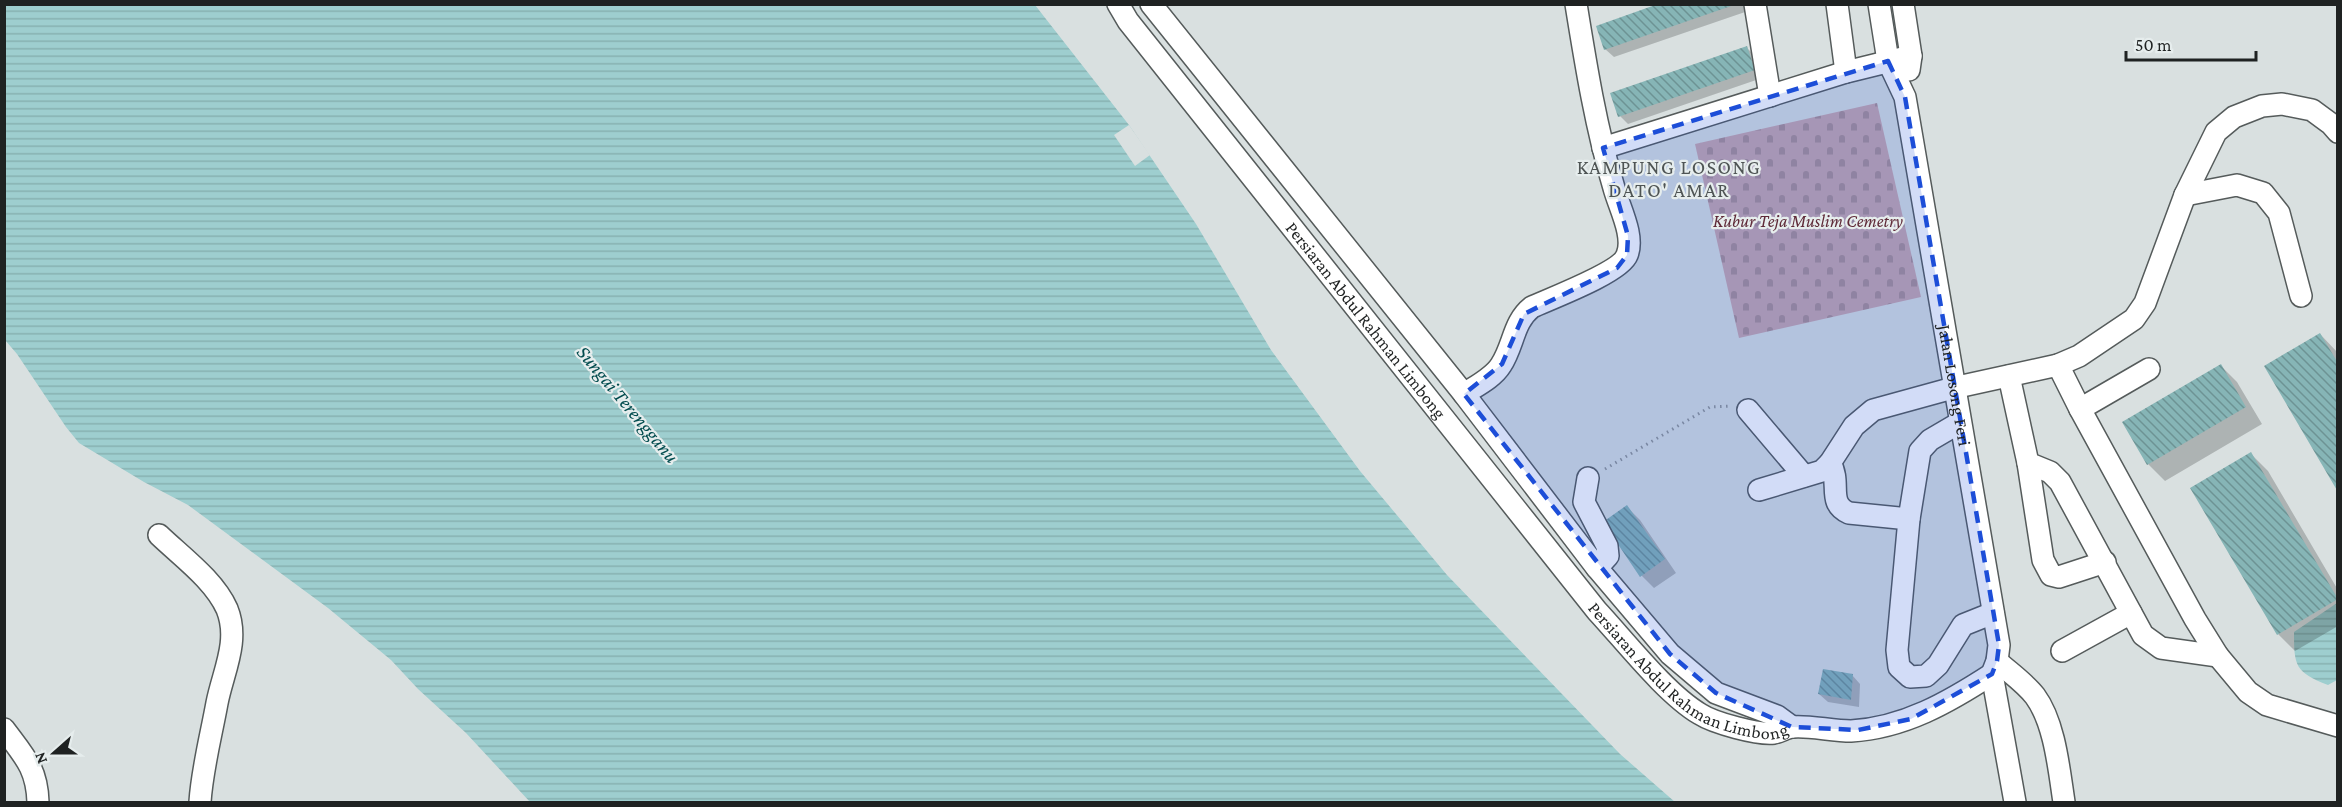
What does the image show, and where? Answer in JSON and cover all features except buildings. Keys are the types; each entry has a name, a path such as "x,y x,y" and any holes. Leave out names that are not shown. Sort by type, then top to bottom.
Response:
{"street":[{"name":"Persiaran Abdul Rahman Limbong","path":"1118,4 1128,21 1597,611 1670,689 1700,714 1727,726 1773,733 1792,727"},
{"name":"Persiaran Abdul Rahman Limbong","path":"1151,4 1464,394 1597,567 1670,654 1716,693 1777,716 1792,727"},
{"path":"1464,394 1493,374 1502,364 1518,322 1524,314 1533,307 1617,268 1627,255 1628,236 1591,97 1576,4"},
{"path":"1755,4 1770,96"},
{"path":"1837,4 1846,72"},
{"name":"Jalan Losong Feri","path":"1879,4 1888,61 1905,97 1959,423 1999,645 1995,667 2015,802"},
{"name":"Jalan Losong Feri","path":"1903,4 1911,56 1905,97"},
{"path":"1603,148 1846,72 1911,56"},
{"path":"1760,490 1821,471 1830,463 1854,426 1873,410 1953,388 2058,365 2079,356 2134,319 2145,303 2185,195 2216,132 2234,117 2262,106 2282,104 2312,110 2331,124 2337,132"},
{"path":"2185,195 2237,185 2263,193 2279,213 2301,296"},
{"path":"2058,365 2195,619 2218,656 2248,692 2267,705 2337,726"},
{"path":"2080,409 2149,369"},
{"path":"2009,376 2028,463 2043,560 2051,575 2059,577 2105,562"},
{"path":"1748,410 1804,476"},
{"path":"1959,423 1930,440 1920,451 1909,519 1897,650 1899,667 1910,676 1926,676 1938,665 1963,624 1993,613"},
{"path":"1830,463 1836,473 1837,504 1841,509 1849,513 1909,519"},
{"path":"2028,463 2050,472 2060,482 2143,635 2161,648 2218,656"},
{"path":"1588,478 1584,502 1607,546 1608,556 1597,567"},
{"path":"159,535 212,586 225,605 230,621 232,643 217,701 200,802"},
{"path":"2062,651 2131,613"},
{"path":"1792,727 1836,731 1858,730 1911,719 1964,692 1995,667 2034,695 2042,709 2054,745 2064,802"},
{"path":"4,729 30,765 36,778 39,802"}],"path":[{"path":"1588,478 1710,407 1727,405 1748,410"}],"highlighted area":[{"path":"1888,61 1905,97 1999,645 1997,661 1992,674 1911,719 1858,730 1792,727 1716,693 1670,654 1464,394 1502,364 1524,314 1617,268 1627,255 1628,236 1603,148"}],"green space":[{"name":"Kubur Teja Muslim Cemetry","path":"1877,103 1921,297 1739,338 1695,144"}],"water":[{"name":"Sungai Terengganu","path":"4,5 1035,5 1129,125 1196,224 1271,350 1360,471 1447,575 1620,754 1675,802 530,802 466,733 418,689 391,660 328,608 188,505 79,443 5,340"},
{"path":"2337,603 2337,680 2328,685 2309,676 2299,666 2296,660 2294,632"}],"pier":[{"path":"1129,125 1150,155 1135,166 1114,135"}],"district":[{"name":"KAMPUNG LOSONG DATO' AMAR","path":"1669,178"}]}
